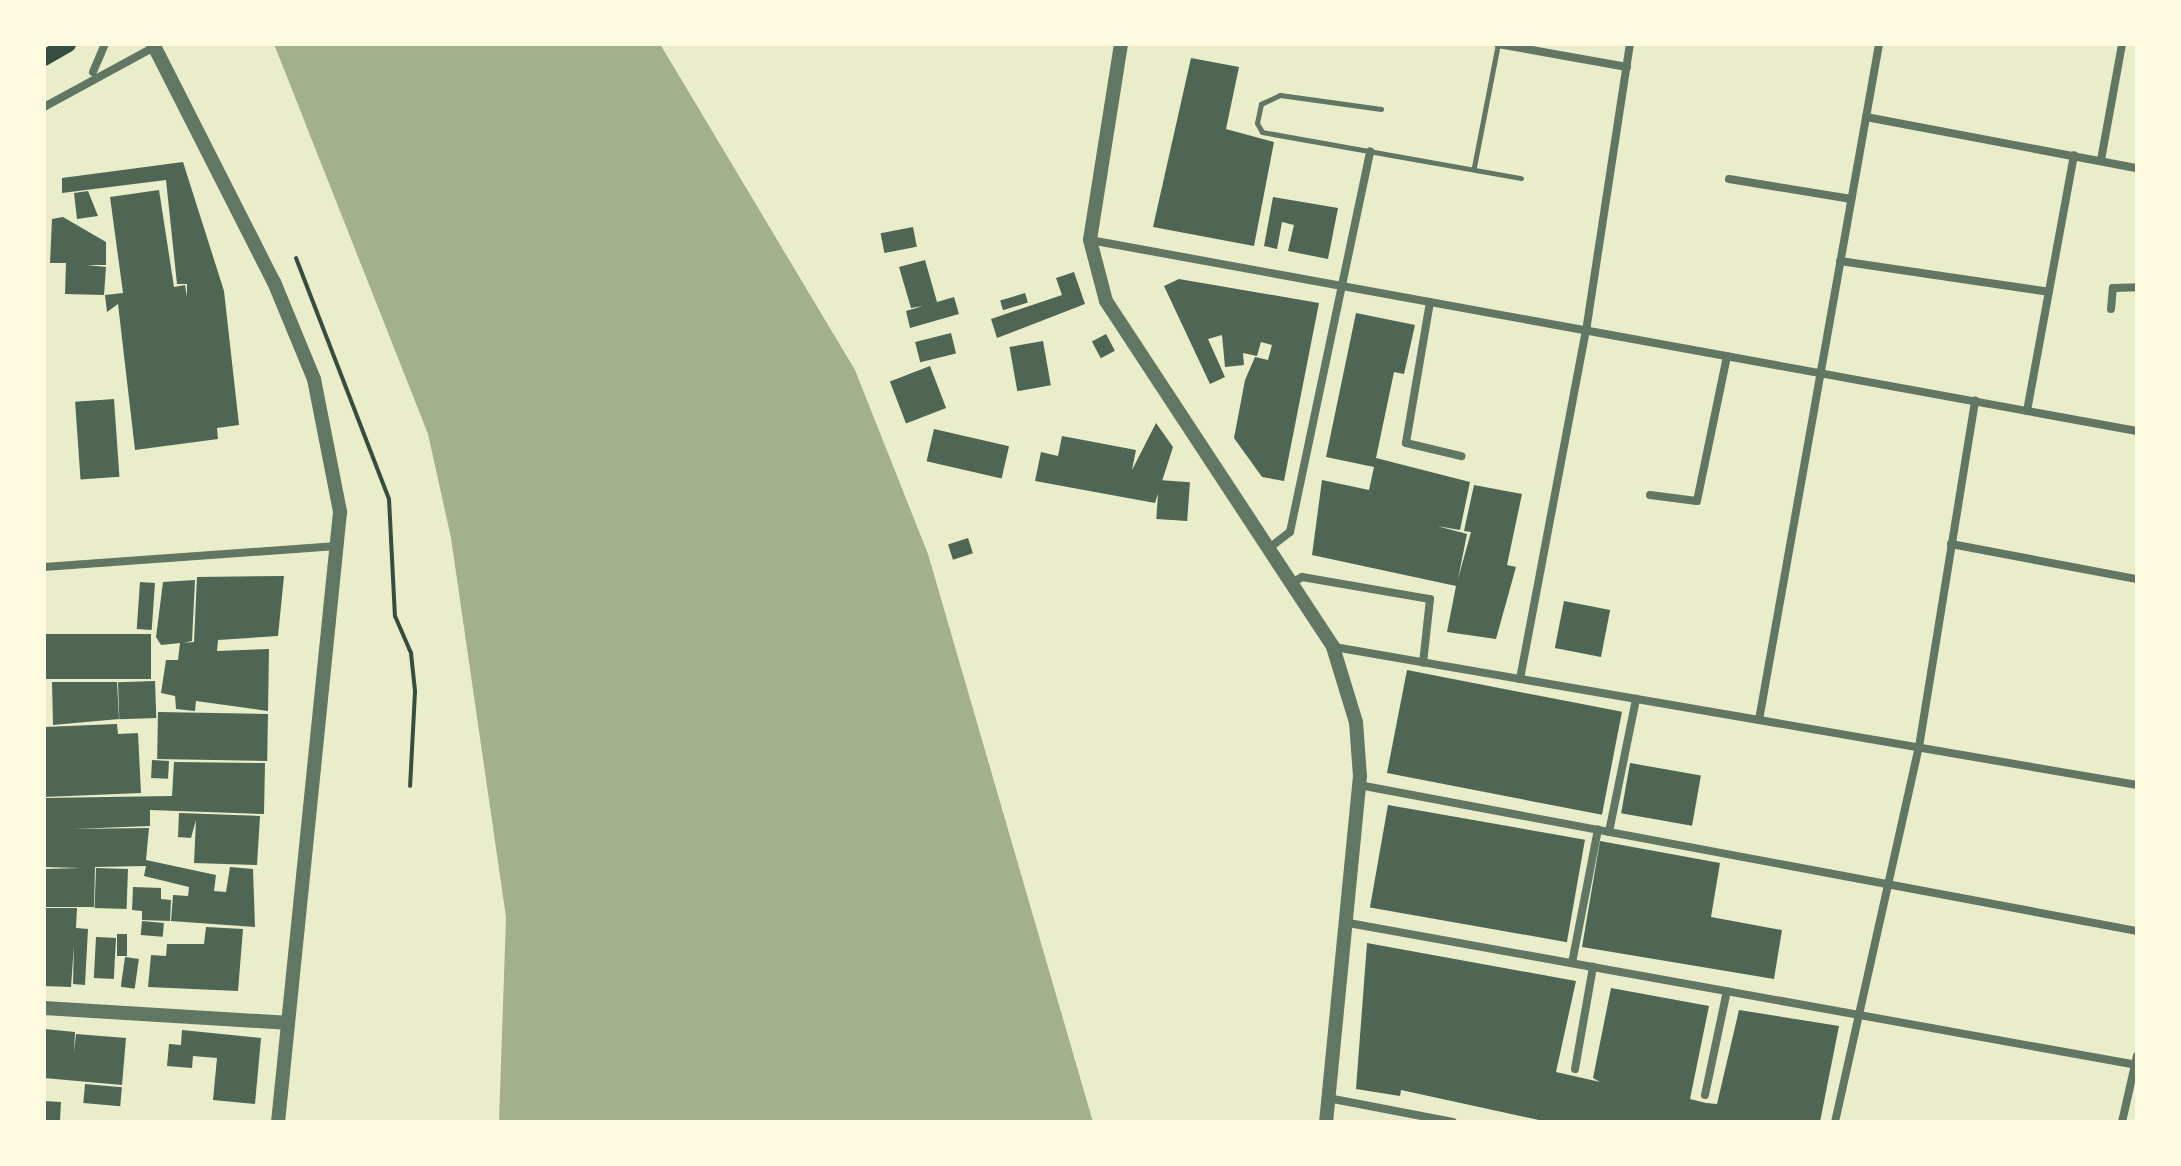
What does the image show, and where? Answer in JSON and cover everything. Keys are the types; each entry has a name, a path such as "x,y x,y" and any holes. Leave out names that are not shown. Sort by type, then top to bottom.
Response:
{"main road":[{"path":"44,58 68,44"}],"street":[{"path":"90,76 105,44"},
{"path":"1121,44 1090,240 1119,325 1333,647 1356,722 1359,785 1342,922 1326,1122"},
{"path":"1498,44 1627,67"},
{"path":"1520,679 1586,331 1630,44"},
{"path":"1759,720 1879,44"},
{"path":"2101,160 2122,44"},
{"path":"44,107 90,76 154,45 274,282 314,379 335,470 338,546 278,1122"},
{"path":"1866,117 2137,168"},
{"path":"1267,550 1290,532 1370,151"},
{"path":"2027,411 2074,155"},
{"path":"1729,179 1851,199"},
{"path":"1090,240 2137,431"},
{"path":"1840,261 2049,292"},
{"path":"2111,309 2116,285 2137,287"},
{"path":"1430,302 1406,443 1461,456"},
{"path":"1650,495 1697,501 1727,356"},
{"path":"1835,1122 1919,747 1975,401"},
{"path":"1951,544 2137,579"},
{"path":"44,567 338,546"},
{"path":"1289,584 1302,577 1430,599 1423,663"},
{"path":"1333,647 2137,785"},
{"path":"1609,832 1636,699"},
{"path":"1359,785 2137,931"},
{"path":"1572,963 1598,829"},
{"path":"1342,922 2136,1062 2122,1122"},
{"path":"1575,1069 1593,967"},
{"path":"1705,1095 1727,991"},
{"path":"44,1008 287,1023"},
{"path":"1328,1098 1453,1122"}],"lane":[{"path":"1474,167 1498,44"},
{"path":"1381,109 1280,95 1261,104 1262,132 1474,167 1521,178"}],"path":[{"path":"296,258 389,499 395,616 411,653 415,692 410,786"}],"shaded area":[{"path":"274,44 660,44 855,370 928,554 1093,1122 499,1122 506,917 451,538 428,434"}],"building":[{"path":"1191,58 1239,67 1226,129 1274,142 1254,246 1153,227"},
{"path":"183,162 224,291 239,425 217,428 218,439 135,450 118,304 107,312 105,295 123,293 110,197 159,190 174,287 185,285 187,297 187,284 177,284 166,180 62,193 62,178"},
{"path":"88,191 98,216 77,219 74,193"},
{"path":"1273,197 1338,208 1328,259 1288,251 1294,225 1282,222 1277,249 1264,246"},
{"path":"63,217 106,242 106,265 87,265 106,267 104,295 65,294 66,263 50,263 52,219"},
{"path":"913,227 917,247 884,253 881,233"},
{"path":"925,260 937,302 954,297 959,314 910,328 906,311 923,306 911,308 899,267"},
{"path":"1074,272 1085,304 997,338 991,319 1062,295 1056,278"},
{"path":"1179,279 1319,303 1284,481 1262,477 1234,438 1245,380 1255,357 1268,360 1272,345 1261,342 1257,356 1243,353 1244,365 1225,367 1222,335 1208,339 1225,377 1210,384 1164,286"},
{"path":"1025,293 1028,303 1003,310 1000,301"},
{"path":"1356,313 1415,325 1404,374 1394,372 1376,458 1470,482 1460,530 1437,526 1467,534 1458,579 1471,532 1464,531 1474,485 1522,494 1507,565 1516,567 1496,639 1447,632 1456,586 1312,555 1322,480 1369,490 1374,467 1326,457"},
{"path":"951,333 956,353 920,362 915,342"},
{"path":"1106,334 1115,351 1101,358 1092,342"},
{"path":"1043,341 1051,385 1017,391 1010,347"},
{"path":"930,366 946,408 906,423 890,381"},
{"path":"114,399 119,477 81,480 75,402"},
{"path":"1156,423 1173,447 1155,503 1035,481 1041,452 1058,456 1062,436 1136,450 1132,470"},
{"path":"934,429 1009,446 1002,478 927,461"},
{"path":"1159,480 1190,482 1187,521 1156,519"},
{"path":"968,538 973,553 953,560 948,544"},
{"path":"284,576 278,636 218,640 217,651 269,649 268,711 196,701 195,711 176,709 175,696 161,693 166,660 178,660 180,643 161,645 156,637 163,582 195,580 192,641 184,643 194,642 197,577"},
{"path":"140,582 155,583 152,630 137,629"},
{"path":"1564,601 1610,610 1601,657 1555,648"},
{"path":"44,634 151,634 151,679 44,679"},
{"path":"1407,670 1622,712 1602,815 1387,773"},
{"path":"155,681 156,718 119,719 118,682"},
{"path":"52,682 117,682 119,719 53,725"},
{"path":"158,712 268,714 267,761 157,759"},
{"path":"117,724 118,734 138,733 141,793 44,797 44,727"},
{"path":"152,760 169,761 168,779 151,778"},
{"path":"174,762 265,763 264,814 150,810 150,826 73,829 149,828 146,860 216,875 214,891 226,892 230,867 253,869 255,927 171,921 173,895 188,896 189,887 144,876 146,866 95,867 94,907 44,907 44,869 82,868 44,867 44,798 172,796"},
{"path":"1630,763 1701,776 1692,826 1621,813"},
{"path":"1388,805 1585,840 1567,942 1370,907"},
{"path":"179,813 260,816 257,865 194,863 196,820 191,838 178,837"},
{"path":"1600,841 1720,863 1711,917 1782,930 1774,979 1582,947"},
{"path":"96,868 128,869 127,909 95,908"},
{"path":"133,887 161,888 161,899 171,900 170,921 142,920 142,911 132,910"},
{"path":"44,908 77,908 76,928 88,929 85,985 73,984 74,945 71,987 44,986"},
{"path":"142,921 164,923 163,937 141,935"},
{"path":"206,927 243,929 238,991 148,987 151,955 166,956 167,944 204,944"},
{"path":"117,934 127,934 127,956 117,956"},
{"path":"96,937 116,938 114,979 94,978"},
{"path":"1367,943 1576,981 1556,1072 1600,1082 1593,1078 1611,988 1709,1006 1690,1099 1706,1103 1717,1104 1739,1010 1839,1026 1820,1122 1548,1122 1401,1090 1400,1096 1356,1089"},
{"path":"125,957 139,959 135,989 121,987"},
{"path":"44,1029 75,1032 74,1053 76,1034 126,1038 122,1085 44,1078"},
{"path":"182,1030 261,1038 255,1104 213,1100 217,1058 193,1056 192,1068 167,1066 169,1044 181,1045"},
{"path":"85,1084 122,1087 120,1106 83,1103"},
{"path":"44,1101 61,1102 60,1122 44,1122"}]}
